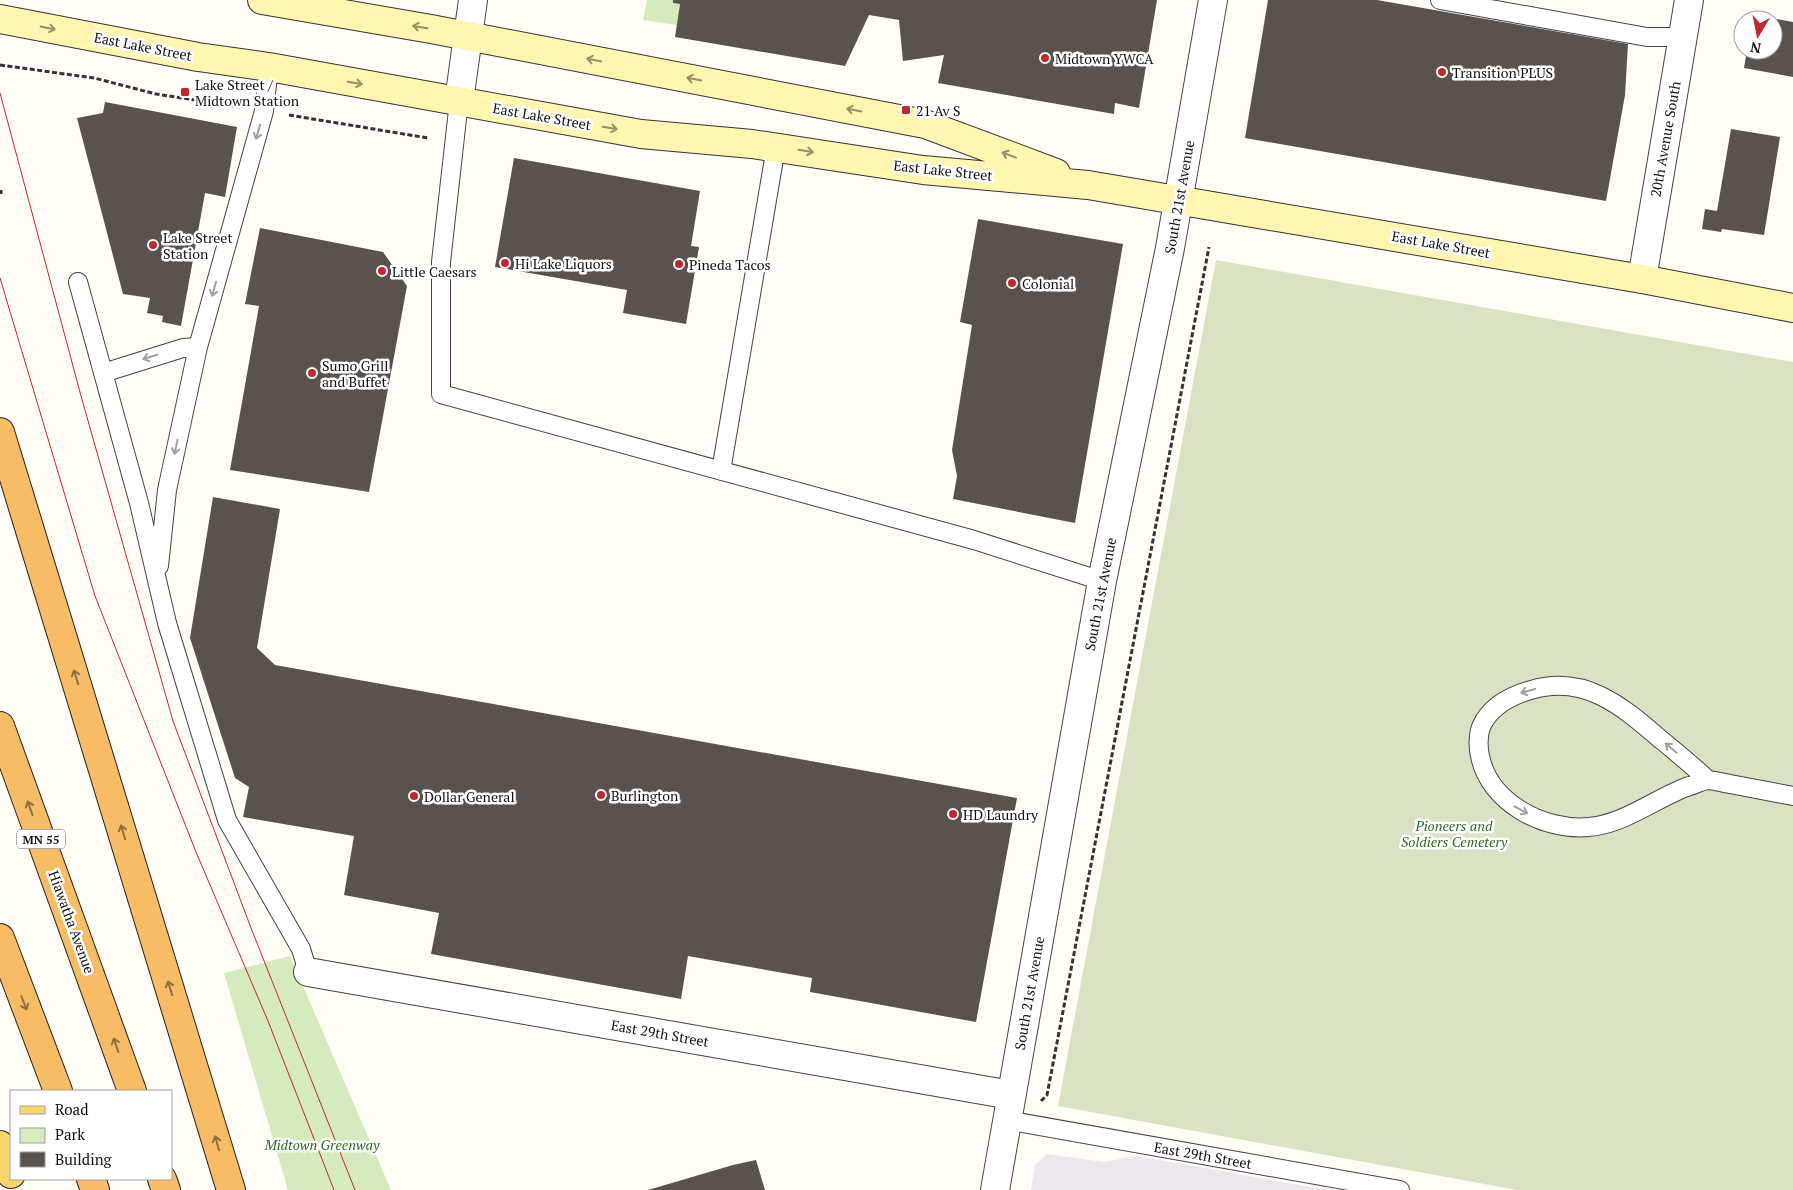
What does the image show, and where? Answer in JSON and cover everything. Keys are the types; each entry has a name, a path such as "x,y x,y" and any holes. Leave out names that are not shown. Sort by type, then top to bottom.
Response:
{"highway":[{"path":"0,432 231,1190"},
{"name":"Hiawatha Avenue","path":"0,726 132,1090"},
{"path":"3,948 58,1090"}],"main road":[{"name":"East Lake Street","path":"262,0 468,36 925,124 1088,184"},
{"name":"East Lake Street","path":"0,19 198,57 269,67 641,134 776,147 923,170 1088,184 1178,201 1642,279 1793,308"},
{"path":"0,1145 10,1171"}],"street":[{"path":"459,101 473,0"},
{"name":"South 21st Avenue","path":"995,1190 1102,581 1178,201 1213,0"},
{"name":"20th Avenue South","path":"1642,279 1689,0"},
{"name":"East 29th Street","path":"308,972 1009,1108"}],"lane":[{"path":"1440,0 1648,37 1683,37"},
{"path":"158,578 167,490 198,347 264,111 269,67"},
{"path":"459,101 440,262 441,394 974,540 1102,581"},
{"path":"721,471 776,147"},
{"path":"78,282 158,578 167,623 227,820 301,949 308,972"},
{"path":"103,373 183,348 198,347"},
{"path":"1708,780 1679,790 1612,821 1588,828 1567,826 1542,820 1516,808 1495,790 1482,768 1478,749 1480,728 1490,711 1509,697 1532,689 1556,686 1576,687 1617,703 1708,780 1793,796"},
{"name":"East 29th Street","path":"1009,1108 1400,1190"}],"path":[{"path":"0,65 94,78 156,94 428,138"},
{"path":"1037,1105 1047,1095 1209,246"}],"shaded area":[{"path":"1047,1154 1104,1162 1137,1156 1328,1190 1031,1190 1035,1165"}],"green space":[{"path":"647,0 673,0 673,3 680,4 677,25 643,20"},
{"name":"Pioneers and Soldiers Cemetery","path":"1216,260 1793,362 1793,1190 1517,1190 1058,1106"},
{"name":"Midtown Greenway","path":"290,956 391,1190 288,1190 224,973"}],"building":[{"name":"Midtown YWCA","path":"673,0 1157,0 1139,108 1115,103 1114,114 938,83 944,55 903,61 899,20 869,15 845,66 675,37 680,4 673,3"},
{"name":"Transition PLUS","path":"1268,0 1377,0 1628,44 1625,95 1606,201 1245,138"},
{"path":"1783,20 1793,22 1793,77 1744,68 1745,60 1783,60"},
{"name":"Lake Street Station","path":"105,102 237,127 225,197 205,193 181,326 162,322 163,316 147,313 150,298 123,294 77,118 103,113"},
{"path":"1731,129 1780,137 1764,235 1722,229 1721,232 1702,229 1705,209 1717,211"},
{"path":"514,158 700,191 691,246 699,247 686,324 623,313 627,290 495,267"},
{"path":"978,219 1123,244 1075,523 953,499 957,476 952,450 972,325 960,322"},
{"path":"260,228 383,252 407,286 369,492 230,470 259,306 245,304"},
{"path":"213,497 280,509 257,648 275,665 1017,798 976,1022 810,992 812,978 688,956 681,999 431,954 439,913 344,895 354,836 243,817 249,787 235,778 190,638"},
{"path":"756,1160 765,1190 648,1190 733,1165"}],"tram line":[{"path":"0,93 81,396 173,721 251,928 355,1190"},
{"path":"0,278 95,596 196,852 268,1021 334,1190"}],"place":[{"name":"Midtown YWCA","path":"1045,58"},
{"name":"Transition PLUS","path":"1442,72"},
{"name":"Lake Street / Midtown Station","path":"185,92"},
{"name":"21 Av S","path":"906,110"},
{"name":"Lake Street Station","path":"153,245"},
{"name":"Hi Lake Liquors","path":"505,263"},
{"name":"Pineda Tacos","path":"679,264"},
{"name":"Little Caesars","path":"382,271"},
{"name":"Colonial","path":"1012,283"},
{"name":"Sumo Grill and Buffet","path":"312,373"},
{"name":"Burlington","path":"601,795"},
{"name":"Dollar General","path":"414,796"},
{"name":"HD Laundry","path":"953,814"}]}
